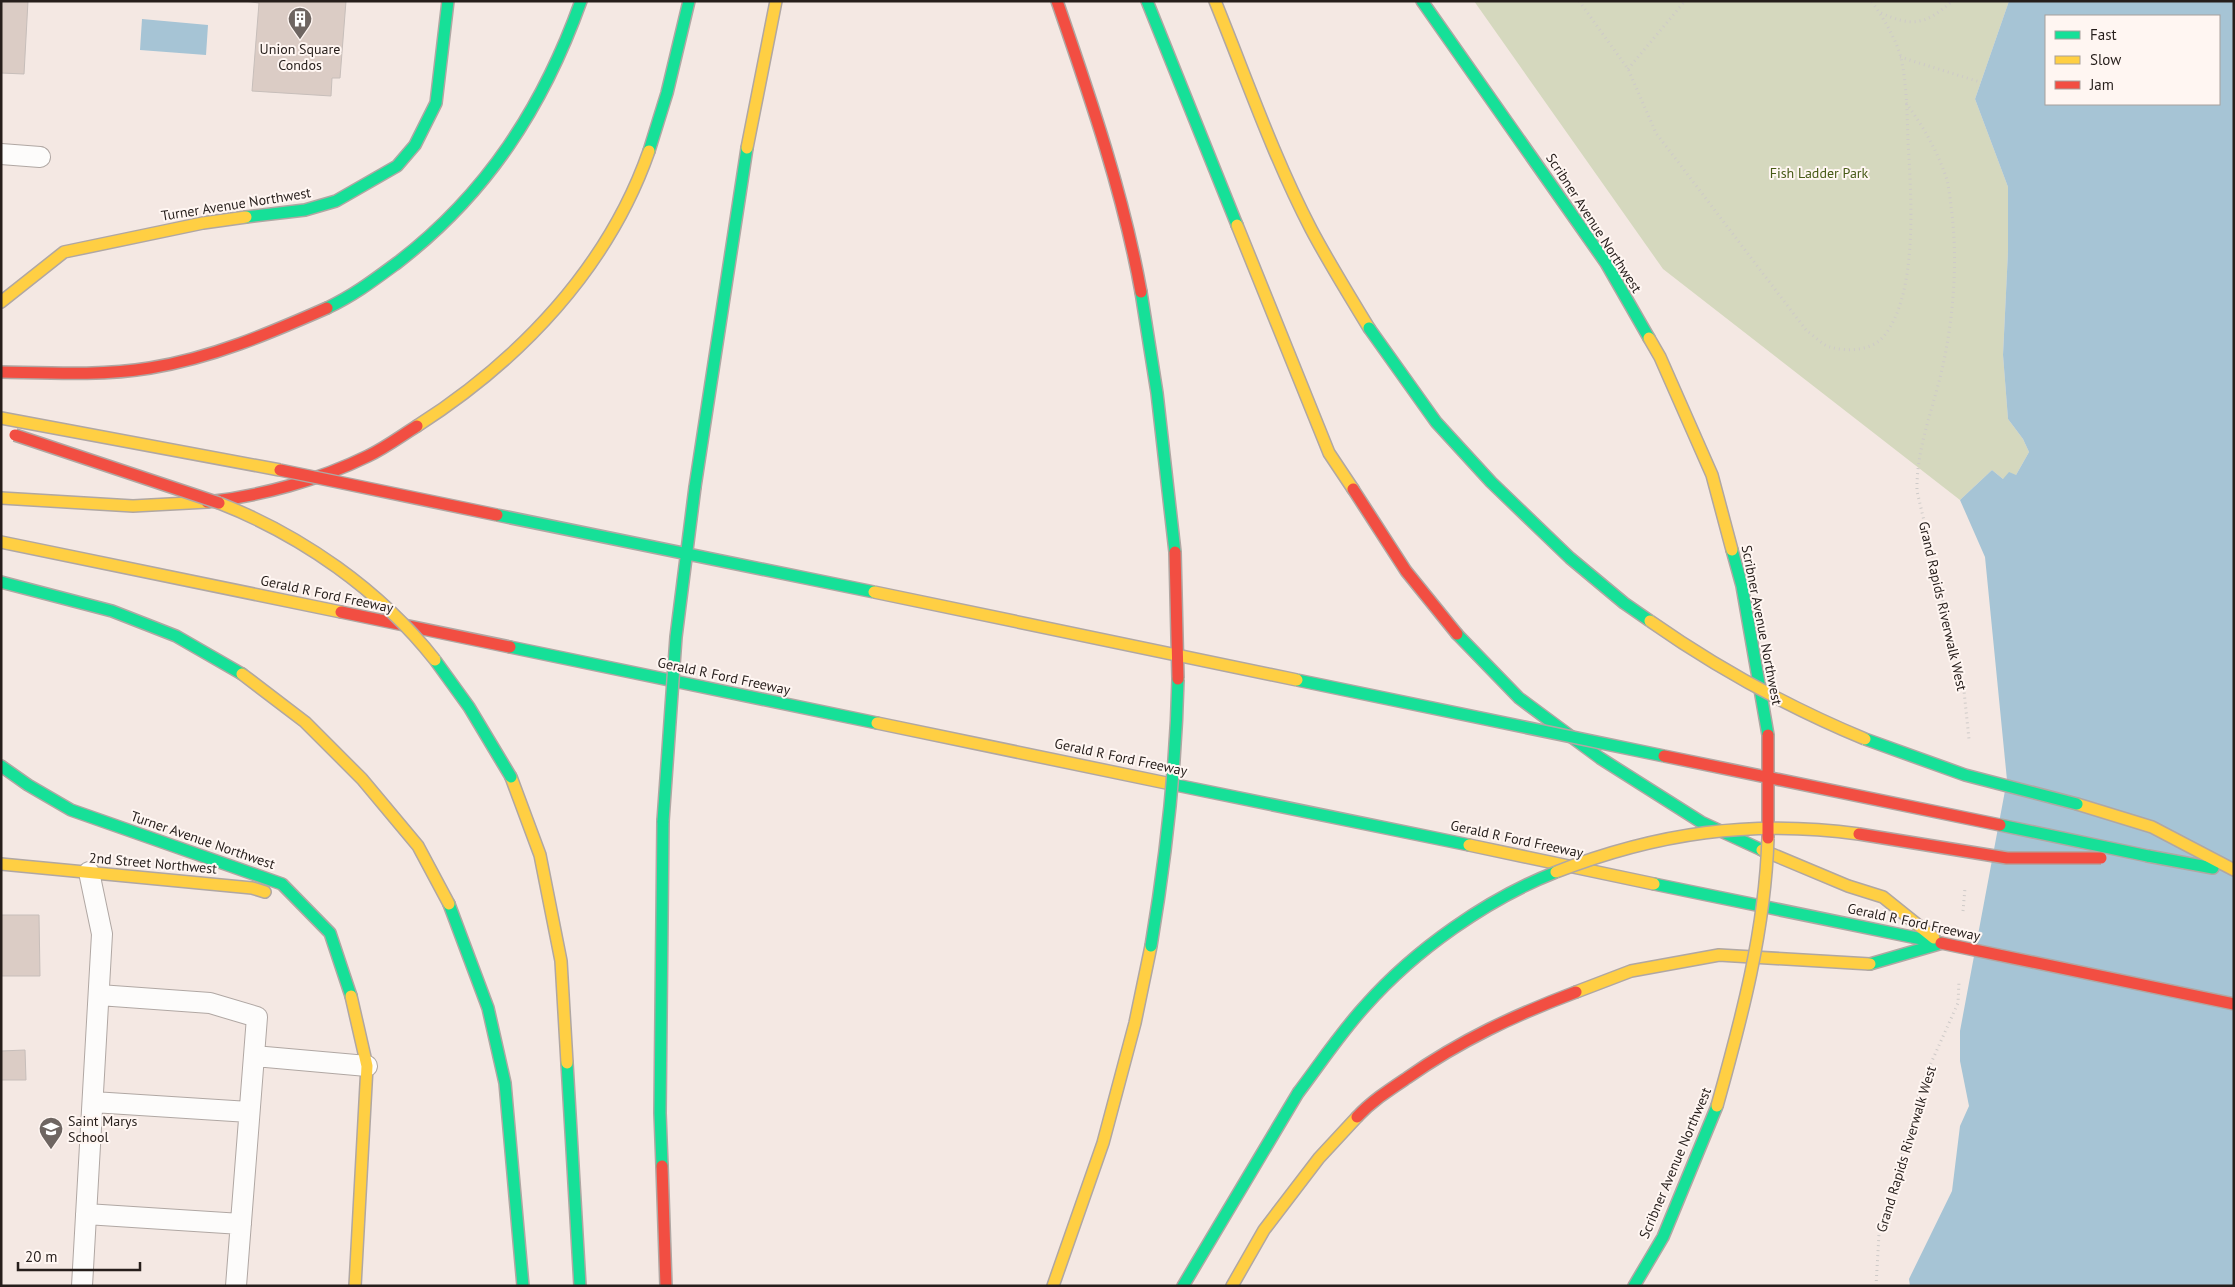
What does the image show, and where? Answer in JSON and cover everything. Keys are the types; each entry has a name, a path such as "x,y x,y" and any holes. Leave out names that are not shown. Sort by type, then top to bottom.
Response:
{"main road":[{"name":"Turner Avenue Northwest","path":"1,302 64,252 203,223 305,210 336,201 397,166 415,145 436,103 448,1"},
{"path":"1,372 71,374 170,364 261,337 351,296 398,263 447,222 479,187 535,106 558,62 581,1"},
{"path":"1,498 135,505 209,502 248,496 300,482 366,458 441,412 497,368 554,312 581,281 608,239 637,181 667,99 689,1"},
{"path":"666,1286 660,1113 663,821 676,637 695,487 738,206 763,58 776,1"},
{"path":"1053,1286 1103,1143 1135,1023 1150,946 1166,856 1174,765 1178,607 1175,552 1150,343 1130,237 1109,158 1057,1"},
{"path":"1147,1 1329,453 1406,571 1457,634 1519,698 1600,758 1701,822 1774,856 1848,886 1883,897 1941,943"},
{"path":"1214,1 1272,141 1311,227 1336,276 1369,328 1436,422 1522,512 1570,558 1624,602 1706,659 1807,715 1871,742 1965,775 2077,804 2152,827 2234,871"},
{"name":"Scribner Avenue Northwest","path":"1422,1 1606,263 1660,357 1712,474 1742,586 1768,735 1770,836 1762,922 1741,1020 1717,1106 1663,1237 1634,1286"},
{"path":"1,418 243,462 2148,856 2234,871"},
{"path":"1,430 227,506 306,547 342,571 384,607 420,642 461,695 510,777 540,855 561,961 580,1286"},
{"name":"Gerald R Ford Freeway","path":"1,542 2234,1004"},
{"path":"1,582 66,597 112,611 176,636 249,678 305,722 362,779 418,846 454,913 490,1018 505,1083 523,1286"},
{"name":"Turner Avenue Northwest","path":"1,766 28,785 72,810 282,884 330,933 340,959 367,1066 355,1286"},
{"path":"1183,1286 1298,1093 1364,1007 1432,943 1493,902 1539,878 1589,857 1640,842 1700,831 1751,827 1837,831 1993,856 2048,860 2148,856"},
{"name":"2nd Street Northwest","path":"1,864 252,888 301,902"},
{"path":"1232,1286 1264,1230 1300,1182 1319,1158 1370,1103 1443,1053 1522,1012 1631,971 1719,955 1871,964 1941,943"}],"lane":[{"path":"1,154 40,157"},
{"path":"82,1286 102,934 89,872"},
{"path":"99,995 210,1003 257,1017 236,1286"},
{"path":"254,1056 367,1066"},
{"path":"93,1102 250,1112"},
{"path":"86,1214 241,1224"}],"path":[{"path":"1579,1 1628,69 1656,132 1806,330 1829,347 1859,351 1882,338 1898,312 1908,263 1912,209 1906,103"},
{"path":"1628,69 1685,1"},
{"name":"Grand Rapids Riverwalk West","path":"1871,1 1880,13 1900,57 1906,103 1925,129 1947,181 1954,231 1954,287 1943,364 1916,471 1917,485 1964,690 1970,748"},
{"path":"1880,13 1900,22 1921,22 1941,11 1952,1"},
{"path":"1900,57 1980,82"},
{"path":"1963,915 1965,885"},
{"name":"Grand Rapids Riverwalk West","path":"1876,1286 1879,1234 1923,1081 1958,1003 1960,973"}],"green space":[{"name":"Fish Ladder Park","path":"1474,1 2009,1 1975,99 2008,187 2008,251 2003,355 2008,419 2023,439 2029,452 2016,475 2003,479 1992,470 1960,500 1663,269"}],"water":[{"path":"2009,1 2234,1 2234,1286 1910,1286 1909,1279 1952,1191 1960,1126 1969,1106 1960,1061 1960,1031 2007,780 1985,557 1960,500 1992,470 2003,479 2009,472 2016,475 2029,452 2023,439 2008,419 2003,355 2008,251 2008,187 1975,99"},
{"path":"142,19 208,25 206,55 140,50"}],"building":[{"path":"1,1 28,1 24,74 1,73"},
{"name":"Union Square Condos","path":"244,1 346,1 340,78 332,78 331,96 252,91 259,3"},
{"path":"1,915 39,915 40,976 1,976"},
{"path":"25,1050 26,1080 1,1080 1,1051"}],"traffic: fast":[{"path":"246,217 305,210 336,201 397,166 415,145 436,103 448,1"},
{"path":"327,308 355,293 397,263 458,208 485,178 530,112 549,77 581,1"},
{"path":"649,151 667,93 689,1"},
{"path":"1147,1 1237,225"},
{"path":"1422,1 1606,263 1649,338"},
{"path":"695,487 747,148"},
{"path":"1141,292 1157,393 1175,552"},
{"path":"1369,328 1436,422 1491,482 1570,558 1624,603 1650,621"},
{"path":"663,821 676,637 695,487"},
{"path":"497,515 874,592"},
{"path":"1732,550 1742,586 1768,735"},
{"path":"1,582 112,611 176,636 242,674"},
{"path":"1457,634 1519,698 1600,758 1701,822 1762,850"},
{"path":"510,647 877,723"},
{"path":"435,660 469,707 511,777"},
{"path":"1151,946 1169,813 1178,679"},
{"path":"1297,680 1664,756"},
{"path":"1865,739 1965,775 2077,804"},
{"path":"1,766 28,785 71,810 282,884 330,933 351,996"},
{"path":"1171,784 1469,845"},
{"path":"662,1166 660,1113 663,821"},
{"path":"2000,825 2148,856"},
{"path":"2148,856 2213,868"},
{"path":"1298,1093 1357,1015 1385,985 1429,946 1478,911 1504,896 1556,872"},
{"path":"1654,884 1941,943"},
{"path":"449,904 488,1008 505,1083 523,1286"},
{"path":"1870,964 1939,944"},
{"path":"567,1063 580,1286"},
{"path":"1183,1286 1298,1093"},
{"path":"1634,1286 1663,1237 1717,1106"}],"traffic: slow":[{"path":"747,148 776,1"},
{"path":"1215,1 1272,145 1297,201 1325,254 1369,328"},
{"path":"417,426 491,372 525,341 556,308 585,272 610,234 631,194 649,151"},
{"path":"1,302 64,252 203,223 246,217"},
{"path":"1237,225 1329,453 1353,489"},
{"path":"1649,338 1660,357 1712,475 1732,550"},
{"path":"1,418 280,470"},
{"path":"1,498 133,506 207,502"},
{"path":"219,503 280,531 337,567 390,610 435,660"},
{"path":"1,542 341,612"},
{"path":"874,592 1297,680"},
{"path":"1650,621 1701,655 1754,686 1808,714 1865,739"},
{"path":"242,674 305,722 362,779 418,846 449,904"},
{"path":"877,723 1171,784"},
{"path":"511,777 540,855 561,961 567,1063"},
{"path":"2077,804 2152,827 2234,870"},
{"path":"1556,872 1630,848 1705,833 1742,829 1781,828 1859,834"},
{"path":"1717,1106 1751,974 1762,907 1768,838"},
{"path":"1469,845 1654,884"},
{"path":"1762,850 1848,886 1883,897 1934,938"},
{"path":"1,864 252,888 265,892"},
{"path":"1053,1286 1103,1143 1135,1023 1151,946"},
{"path":"1576,992 1631,971 1719,955 1870,964"},
{"path":"351,996 367,1066 355,1286"},
{"path":"1232,1286 1264,1230 1319,1158 1357,1117"}],"traffic: jam":[{"path":"1057,1 1115,181 1134,255 1141,292"},
{"path":"1,372 113,372 132,371 173,364 240,344 327,308"},
{"path":"207,502 248,496 310,480 374,453 417,426"},
{"path":"15,435 219,503"},
{"path":"280,470 497,515"},
{"path":"1353,489 1406,571 1457,634"},
{"path":"1175,552 1178,679"},
{"path":"341,612 510,647"},
{"path":"1768,735 1768,838"},
{"path":"1664,756 2000,825"},
{"path":"1859,834 2007,858 2101,858"},
{"path":"1941,943 2234,1004"},
{"path":"1357,1117 1387,1091 1427,1064 1468,1040 1510,1019 1576,992"},
{"path":"662,1166 666,1286"}],"place":[{"name":"Union Square Condos","path":"300,40"},
{"name":"Saint Marys School","path":"51,1150"}]}
